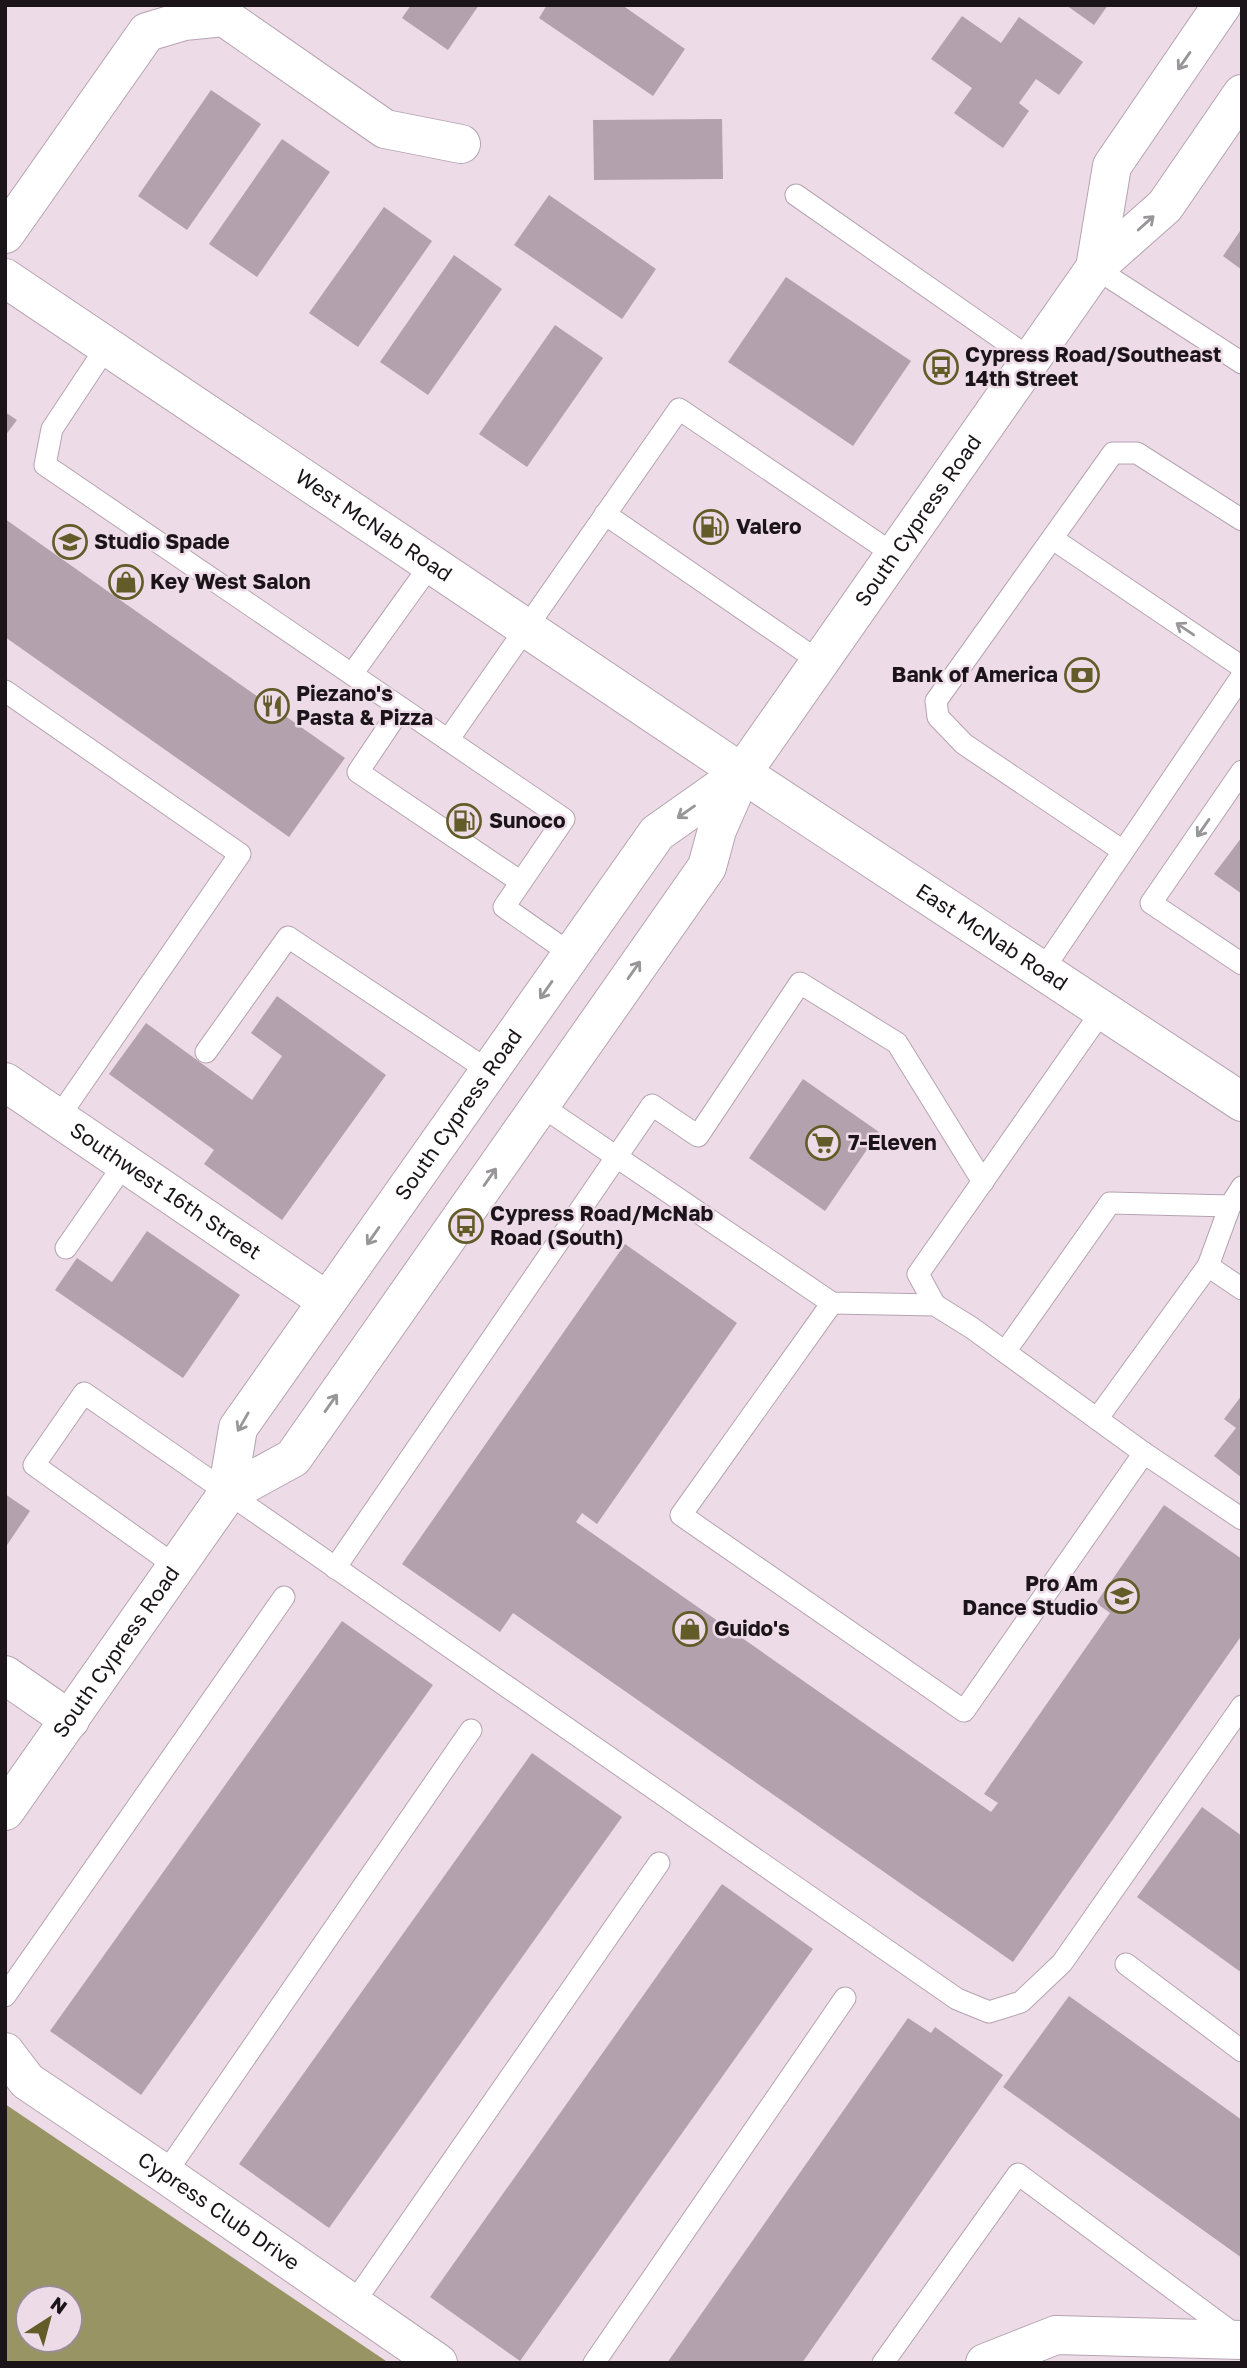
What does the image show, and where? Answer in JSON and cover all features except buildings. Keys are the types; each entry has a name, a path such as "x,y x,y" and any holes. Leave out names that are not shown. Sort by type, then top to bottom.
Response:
{"street":[{"name":"South Cypress Road","path":"1095,268 1112,166 1222,5"},
{"path":"5,234 147,32 184,21 224,17 385,129 461,144"},
{"name":"South Cypress Road","path":"227,1494 293,1458 707,867 717,830 742,773 1095,268 1165,206 1242,94"},
{"name":"West McNab Road","path":"5,278 742,773"},
{"name":"South Cypress Road","path":"5,1811 227,1494 238,1428 571,954 657,833 742,773"},
{"name":"East McNab Road","path":"742,773 1242,1102"},
{"name":"Southwest 16th Street","path":"5,1082 327,1300"},
{"path":"5,1675 70,1720"},
{"name":"Cypress Club Drive","path":"5,2052 27,2081 438,2363"},
{"path":"985,2363 1056,2335 1242,2340"}],"lane":[{"path":"796,195 1031,359"},
{"path":"1095,268 1242,363"},
{"path":"107,346 52,429 45,465 564,819 504,908 571,954"},
{"path":"448,740 679,409 895,555"},
{"path":"1123,851 964,744 938,717 936,701 1113,453 1137,453 1242,520"},
{"path":"605,514 820,662"},
{"path":"1053,539 1242,667"},
{"path":"352,674 431,564"},
{"path":"1042,971 1242,676"},
{"path":"5,691 240,854 58,1118"},
{"path":"401,708 358,772 522,882"},
{"path":"1242,771 1150,903 1242,964"},
{"path":"206,1052 288,937 489,1071"},
{"path":"335,1569 652,1105 698,1136 800,983 897,1043 983,1182"},
{"path":"1102,1011 918,1275 935,1305 1242,1519"},
{"path":"540,1105 832,1303 935,1305"},
{"path":"66,1248 125,1163"},
{"path":"1097,1419 1208,1266 1230,1206 1242,1187"},
{"path":"1005,1352 1110,1203 1230,1206"},
{"path":"1208,1266 1242,1289"},
{"path":"832,1303 681,1515 964,1711 1144,1453"},
{"path":"177,1567 34,1465 84,1393 957,2000 989,2011 1021,2002 1062,1963 1242,1706"},
{"path":"5,1996 284,1597"},
{"path":"165,2174 471,1730"},
{"path":"353,2304 659,1863"},
{"path":"1126,1964 1242,2050"},
{"path":"594,2363 845,1998"},
{"path":"883,2363 1018,2174 1242,2340"}],"shaded area":[{"path":"5,2104 389,2363 5,2363"}],"place":[{"name":"Cypress Road/Southeast 14th Street","path":"941,367"},
{"name":"Valero","path":"711,527"},
{"name":"Studio Spade","path":"70,542"},
{"name":"Key West Salon","path":"126,582"},
{"name":"Bank of America","path":"1082,675"},
{"name":"Piezano's Pasta & Pizza","path":"272,706"},
{"name":"Sunoco","path":"464,821"},
{"name":"7-Eleven","path":"823,1143"},
{"name":"Cypress Road/McNab Road (South)","path":"466,1226"},
{"name":"Pro Am Dance Studio","path":"1122,1596"},
{"name":"Guido's","path":"690,1629"}]}
